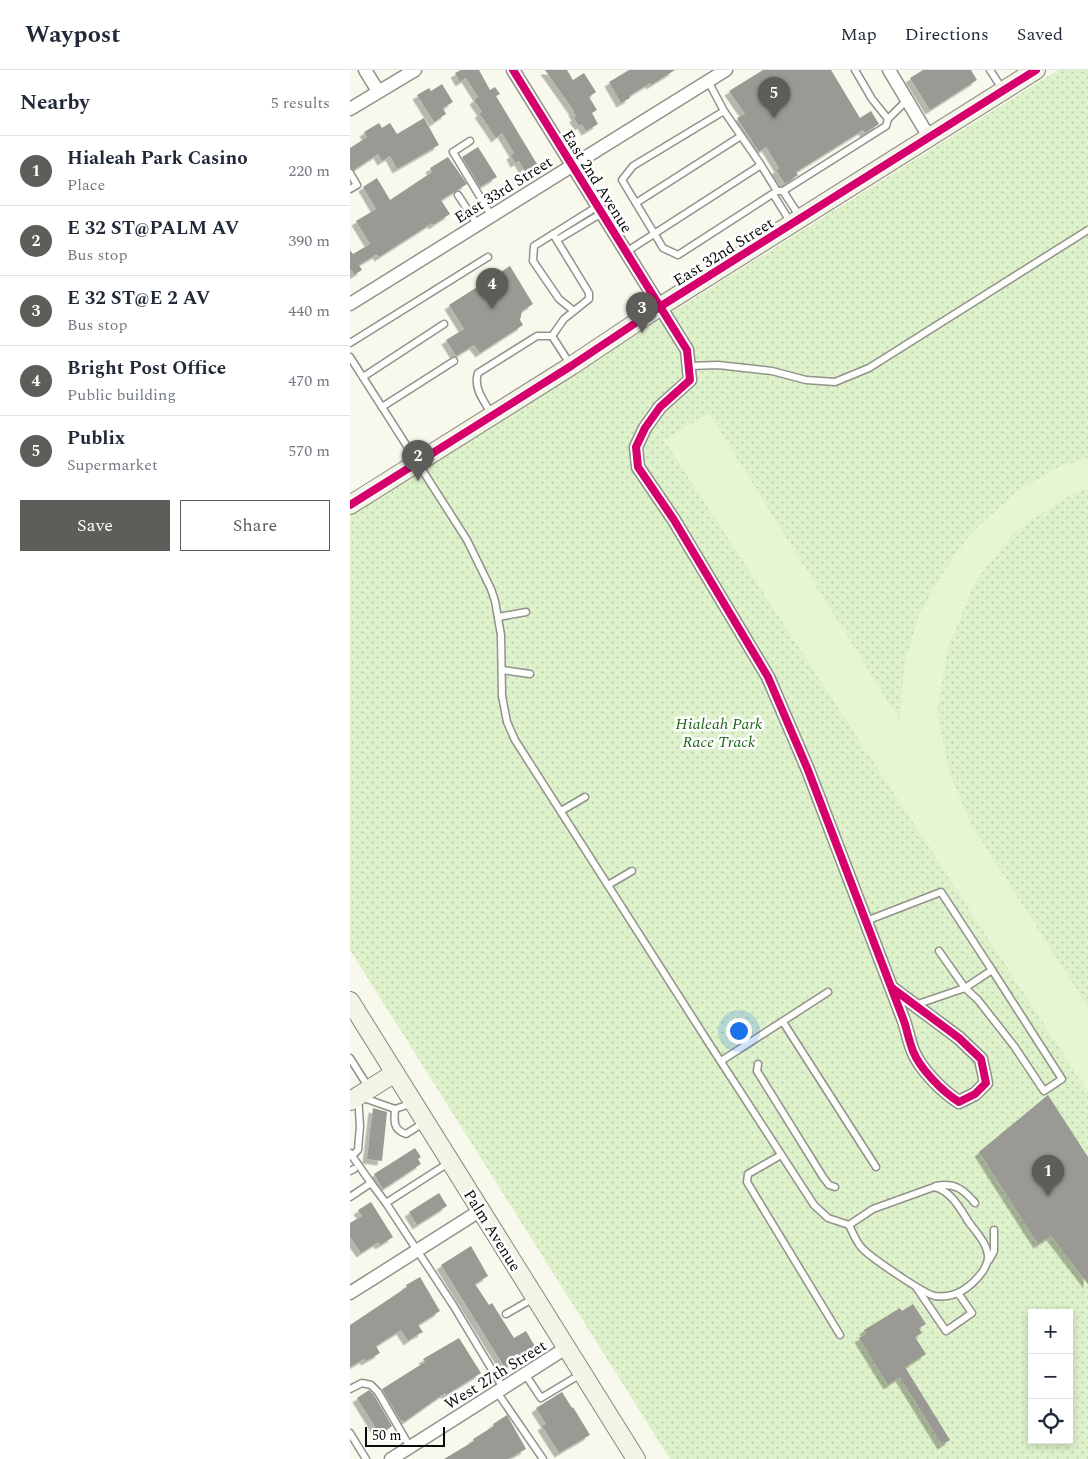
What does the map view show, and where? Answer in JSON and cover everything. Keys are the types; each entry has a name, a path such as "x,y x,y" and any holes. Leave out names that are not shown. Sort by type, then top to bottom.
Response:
{"street":[{"path":"365,70 378,91"},
{"path":"350,109 415,70"},
{"name":"East 2nd Avenue","path":"513,70 687,350 689,366"},
{"name":"East 33rd Street","path":"350,304 726,70"},
{"path":"889,70 930,137"},
{"name":"East 32nd Street","path":"350,505 571,366 660,306 1036,70"},
{"path":"689,366 690,380 660,407 644,428 636,448 638,467 674,520 768,677 808,770 892,988 913,1052 930,1076 948,1095 959,1102 975,1094 986,1083 981,1060 959,1038 892,988"},
{"name":"Palm Avenue","path":"350,1001 636,1459"},
{"path":"359,1096 395,1073"},
{"path":"350,1293 481,1210"},
{"name":"West 27th Street","path":"391,1459 566,1348"}],"lane":[{"path":"855,70 872,99 888,119"},
{"path":"990,70 1003,91"},
{"path":"708,81 724,111 796,221"},
{"path":"724,111 633,166 622,180 663,248 678,255 886,126 888,119 907,100"},
{"path":"636,203 741,136"},
{"path":"470,141 453,152 491,216"},
{"path":"626,252 761,165"},
{"path":"350,174 357,185 350,189"},
{"path":"778,192 796,221"},
{"path":"458,195 477,224"},
{"path":"574,311 559,299 533,261 534,246 555,237 600,210"},
{"path":"689,366 718,365 772,371 806,380 835,382 869,368 1088,230"},
{"path":"552,336 564,319 589,299 589,293 555,237"},
{"path":"350,343 488,257"},
{"path":"363,377 444,324"},
{"path":"492,416 476,386 478,373 537,336 552,336"},
{"path":"552,336 571,366"},
{"path":"350,357 467,540 491,589 501,635 502,696 507,722 515,740 814,1205 828,1218 849,1225 856,1241 863,1250 915,1286 934,1296 950,1296 975,1282 994,1251 994,1230"},
{"path":"382,408 454,361"},
{"path":"498,617 526,612"},
{"path":"502,670 530,674"},
{"path":"561,811 585,797"},
{"path":"608,885 632,871"},
{"path":"866,921 941,892 1062,1079 1044,1091 1014,1046 978,1000 965,988 939,951"},
{"path":"915,1005 965,988 992,970"},
{"path":"720,1061 828,992"},
{"path":"783,1022 876,1167"},
{"path":"350,1058 359,1096 360,1126 358,1150 351,1154 386,1203 453,1305 500,1390 541,1458"},
{"path":"758,1064 756,1071 784,1116 823,1177 829,1185 835,1187"},
{"path":"359,1096 376,1104 395,1109 414,1103"},
{"path":"395,1109 394,1124 399,1132 406,1134 425,1121"},
{"path":"781,1155 748,1174 747,1182 840,1335"},
{"path":"386,1203 450,1162"},
{"path":"350,1196 371,1183"},
{"path":"849,1225 873,1209 946,1184 964,1190 976,1203"},
{"path":"934,1187 940,1188 948,1194 960,1208 985,1246 988,1256 987,1264"},
{"path":"915,1286 946,1331 972,1313 958,1293"},
{"path":"506,1314 535,1297"},
{"path":"525,1374 541,1398 582,1373"},
{"path":"350,1389 362,1383 374,1387 395,1419 410,1447"},
{"path":"350,1434 366,1459"}],"green space":[{"name":"Hialeah Park Race Track","path":"1058,70 1088,70 1088,1459 670,1459 350,950 350,514"},
{"path":"709,413 900,721 904,665 919,615 941,576 970,534 1018,490 1061,466 1088,458 1088,489 1075,492 1015,531 975,582 948,648 937,712 950,775 972,826 1088,1007 1088,1092 664,440"}],"building":[{"path":"461,70 479,70 490,90 495,87 500,94 496,96 537,164 525,171 519,161 515,163 511,155 514,153 502,133 496,138 479,113 482,112 474,100 478,97 466,78 460,82 455,73"},
{"path":"545,70 567,70 573,80 584,73 596,92 589,97 597,110 592,113 598,124 586,131 582,124 579,126 574,118 576,116 574,111"},
{"path":"629,70 675,70 651,85 650,83 621,103 609,82"},
{"path":"763,70 831,70 860,118 871,111 879,124 865,133 863,130 796,172 798,175 785,184 776,170 779,168 766,147 759,152 737,118 745,114 729,91"},
{"path":"923,70 971,70 977,80 930,110 910,78"},
{"path":"442,84 453,102 443,108 446,114 434,122 417,95 429,88 431,91"},
{"path":"424,118 439,145 397,169 390,156 382,161 378,154 354,170 350,168 350,148 367,137 364,132 379,123 382,128 390,123 397,134"},
{"path":"478,147 497,177 480,187 462,157"},
{"path":"448,157 467,184 441,200 450,214 433,225 432,223 379,257 377,254 359,265 362,270 354,275 352,270 350,271 350,250 353,254 370,244 356,221 376,209 363,187 377,178 390,200 432,172 430,168"},
{"path":"510,266 533,304 522,311 520,320 523,325 480,353 474,345 456,356 446,340 464,329 449,305"},
{"path":"1048,1095 1088,1157 1088,1284 1051,1236 1038,1244 979,1152"},
{"path":"373,1108 387,1112 382,1161 367,1159"},
{"path":"415,1148 421,1157 418,1159 421,1164 383,1189 374,1174"},
{"path":"439,1193 447,1206 417,1225 409,1212"},
{"path":"371,1202 393,1237 380,1245 378,1242 361,1253 350,1237 350,1223 362,1216 358,1210"},
{"path":"471,1246 488,1276 475,1284 489,1305 492,1303 514,1338 526,1331 536,1348 505,1368 441,1265"},
{"path":"420,1277 440,1311 418,1325 423,1332 408,1341 401,1330 376,1346 380,1353 350,1367 350,1325"},
{"path":"913,1304 926,1324 919,1328 922,1333 915,1337 926,1354 905,1367 950,1440 942,1445 900,1377 888,1385 859,1338 866,1334 864,1330 900,1308 902,1311"},
{"path":"459,1338 481,1373 446,1395 445,1393 404,1422 403,1420 401,1421 382,1389 425,1362 423,1359"},
{"path":"369,1390 374,1395 392,1426 380,1435 357,1398"},
{"path":"562,1392 590,1435 559,1453 542,1426 546,1424 536,1408"},
{"path":"507,1415 526,1449 508,1459 444,1459 474,1441 473,1439"}],"cycle path":[{"path":"513,70 687,350 690,380 660,407 645,428 636,447 638,467 674,520 768,677 808,770 904,1021 916,1058 933,1080 959,1102 975,1094 986,1083 981,1059 959,1038 892,988"},
{"path":"350,505 571,366 661,306 1036,70"}],"place":[{"name":"Publix","path":"774,118"},
{"name":"Bright Post Office","path":"492,309"},
{"name":"E 32 ST@E 2 AV","path":"642,333"},
{"name":"E 32 ST@PALM AV","path":"418,481"},
{"name":"Hialeah Park Casino","path":"1048,1196"}]}
